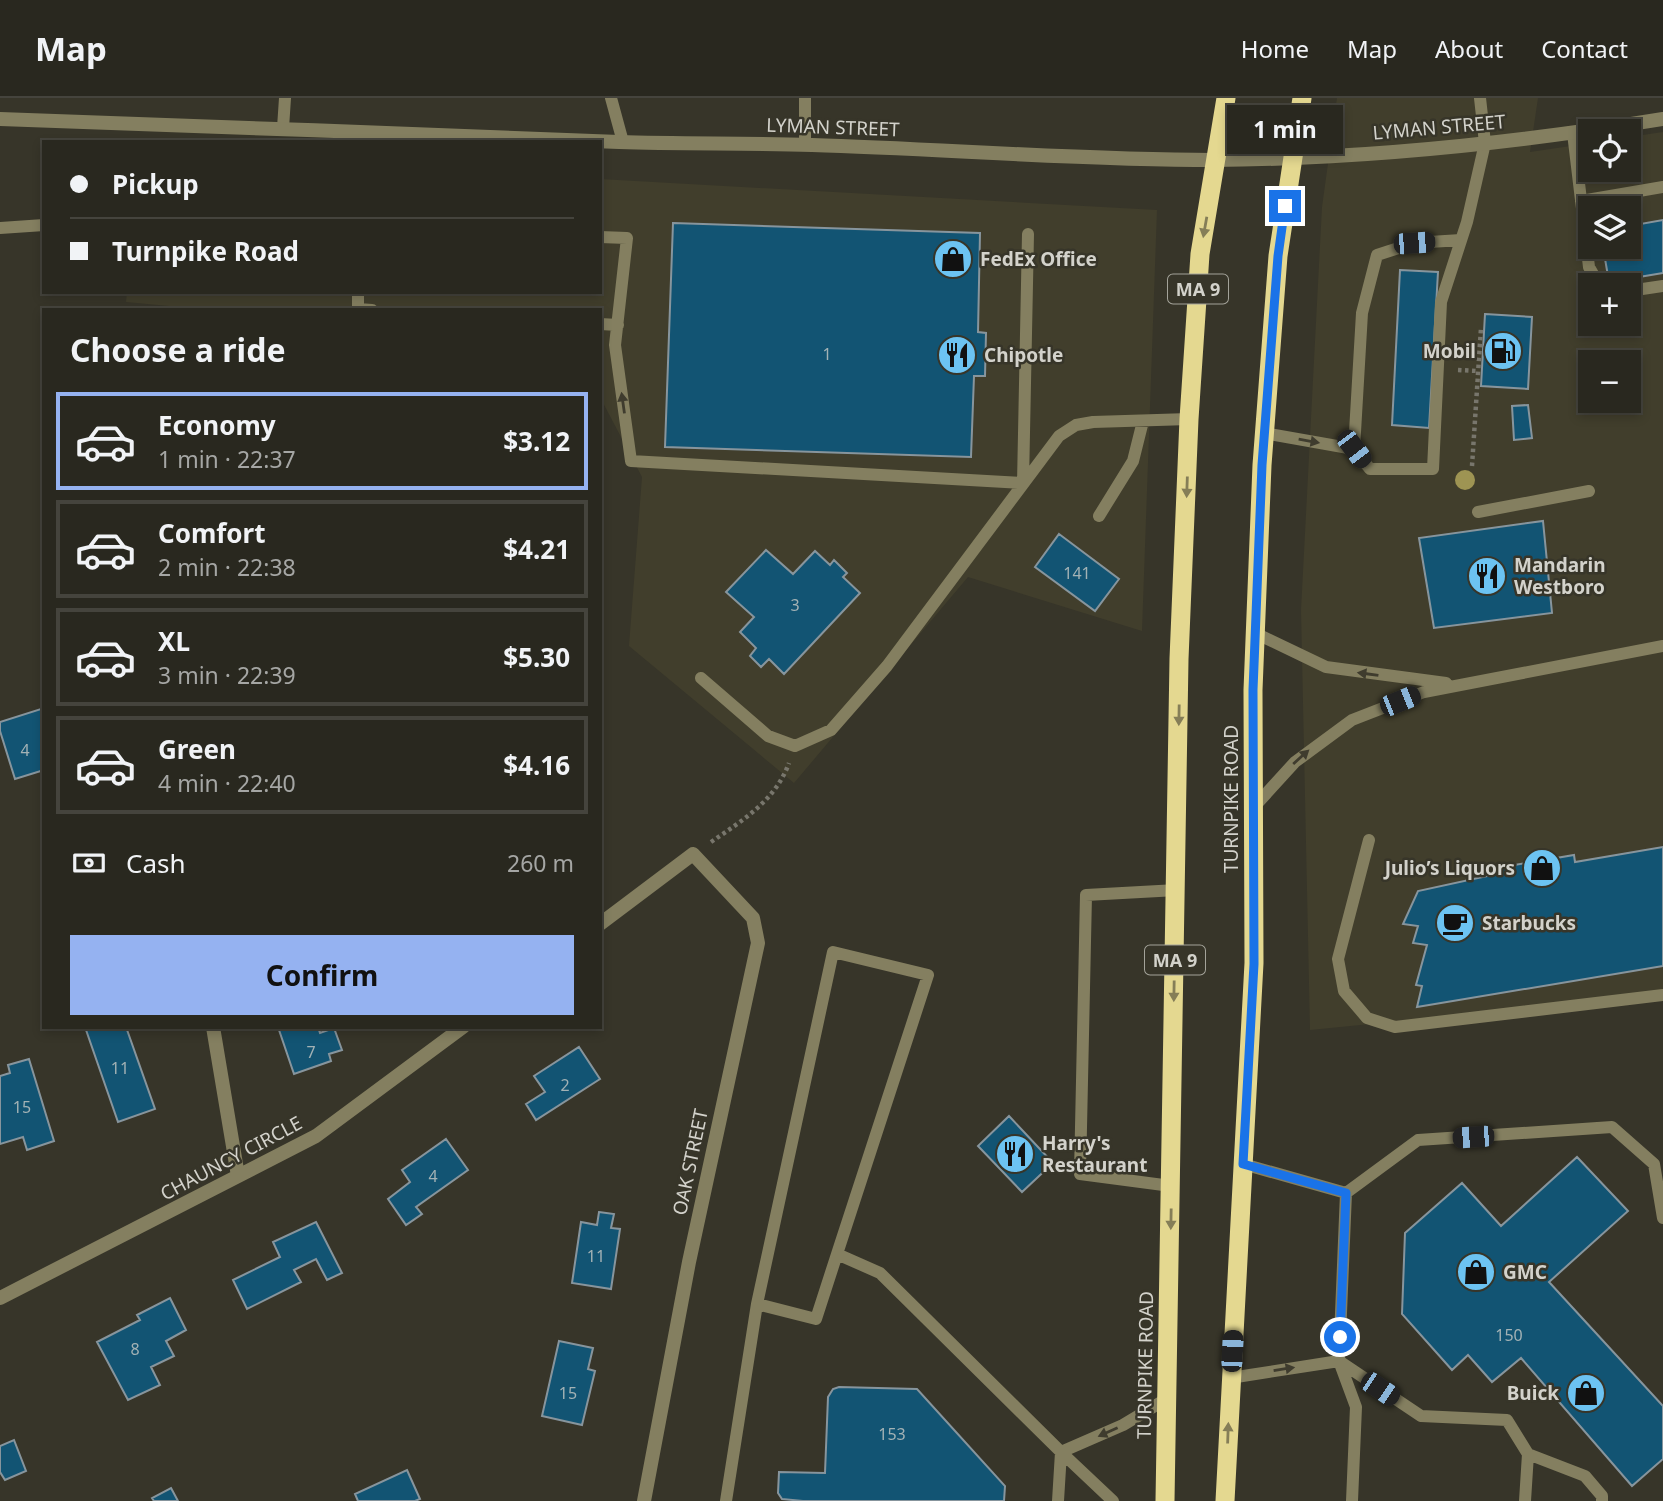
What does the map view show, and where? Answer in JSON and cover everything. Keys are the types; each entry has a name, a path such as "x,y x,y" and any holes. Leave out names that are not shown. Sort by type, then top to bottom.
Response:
{"highway":[{"name":"TURNPIKE ROAD","path":"1165,1501 1180,659 1189,419 1200,254 1226,98"},
{"name":"TURNPIKE ROAD","path":"1225,1501 1254,964 1253,690 1264,433 1278,256 1302,98"}],"street":[{"name":"LYMAN STREET","path":"0,119 284,128 364,136 537,140"},
{"name":"LYMAN STREET","path":"602,142 805,144 1216,160 1416,150 1573,133 1663,119"},
{"path":"602,922 693,854"},
{"name":"OAK STREET","path":"644,1501 689,1262 758,943 753,918 693,854"},
{"path":"213,1029 238,1176"},
{"name":"CHAUNCY CIRCLE","path":"0,1298 316,1136 460,1029"}],"lane":[{"path":"284,128 285,98"},
{"path":"611,98 623,142"},
{"path":"805,98 805,144"},
{"path":"1461,240 1414,243 1377,255 1362,313 1354,449 1370,470 1433,469 1441,302 1461,240 1485,143 1480,98"},
{"path":"1573,133 1580,196"},
{"path":"1610,196 1663,187"},
{"path":"0,228 42,225"},
{"path":"1023,483 1028,234"},
{"path":"602,237 627,238 615,345 631,461 1023,483"},
{"path":"1641,289 1663,286"},
{"path":"602,324 618,325"},
{"path":"701,678 768,736 795,746 831,730 887,666 1059,436 1076,425 1189,419"},
{"path":"1099,516 1133,461 1143,421"},
{"path":"1264,433 1354,449"},
{"path":"1478,512 1589,491"},
{"path":"1257,634 1326,667 1461,684"},
{"path":"1254,807 1295,762 1352,720 1424,692 1663,646"},
{"path":"1369,840 1338,960 1344,991 1367,1018 1395,1027 1663,995"},
{"path":"1171,1186 1080,1174 1086,895 1177,890"},
{"path":"726,1501 757,1304 833,952 928,975 816,1319 757,1304"},
{"path":"1346,1193 1418,1140 1612,1128 1658,1159 1663,1219"},
{"path":"1243,1164 1346,1193"},
{"path":"1346,1193 1339,1361 1356,1407 1352,1501"},
{"path":"837,1254 880,1273 1113,1501"},
{"path":"1230,1378 1339,1361 1421,1416 1507,1420 1528,1454 1525,1501"},
{"path":"1061,1452 1123,1425 1168,1398"},
{"path":"1058,1501 1061,1452"},
{"path":"1528,1454 1585,1476 1602,1496 1602,1501"}],"path":[{"path":"1472,466 1481,328"},
{"path":"1447,370 1478,371"},
{"path":"693,854 757,810 782,781 795,746"}],"shaded area":[{"path":"1337,98 1538,98 1530,152 1578,145 1578,182 1641,182 1641,135 1663,132 1663,995 1310,1030 1301,610 1322,207"},
{"path":"602,179 1157,210 1142,631 968,577 794,783 629,646 642,477 602,401 602,308 190,308 126,302 127,294 602,294"}],"building":[{"path":"1663,220 1663,273 1641,277 1641,273 1607,273 1605,259 1641,259 1641,224"},
{"path":"673,223 980,233 978,332 986,333 985,376 974,376 971,457 665,447"},
{"path":"1400,270 1438,272 1429,428 1392,425"},
{"path":"1485,314 1532,317 1528,389 1481,386"},
{"path":"1528,405 1532,438 1514,440 1512,406"},
{"name":"Mandarin Westboro","path":"1543,521 1552,613 1434,628 1419,538"},
{"path":"1059,534 1119,579 1095,611 1035,567"},
{"path":"766,550 793,574 815,551 830,565 834,560 847,573 843,577 860,593 784,674 769,659 761,667 750,656 756,648 740,632 754,617 726,592"},
{"path":"42,709 42,771 15,779 0,731 0,722"},
{"path":"1663,847 1663,966 1417,1007 1422,986 1416,985 1427,945 1413,943 1418,926 1403,924 1418,891 1492,875 1491,869 1574,855 1575,862"},
{"path":"86,1029 127,1029 155,1109 118,1122"},
{"path":"279,1029 319,1029 320,1033 334,1029 342,1050 329,1054 331,1061 294,1074"},
{"path":"579,1047 600,1079 536,1120 526,1104 545,1092 534,1076"},
{"path":"29,1059 54,1141 27,1150 23,1137 0,1144 0,1076 10,1073 8,1065"},
{"name":"Harry's Restaurant","path":"1009,1116 1053,1163 1022,1192 978,1146"},
{"path":"446,1139 468,1170 416,1207 422,1214 406,1225 388,1199 410,1182 402,1170"},
{"path":"1577,1157 1628,1211 1549,1282 1663,1406 1663,1459 1632,1486 1521,1358 1492,1382 1468,1355 1452,1370 1402,1314 1405,1233 1462,1183 1501,1226"},
{"path":"599,1212 614,1214 611,1228 620,1229 611,1289 572,1283 581,1222 597,1225"},
{"path":"316,1222 342,1273 327,1280 316,1259 294,1270 301,1282 247,1309 233,1280 280,1257 273,1242"},
{"path":"170,1298 186,1330 166,1341 174,1356 151,1367 160,1385 128,1400 97,1342 140,1320 137,1315"},
{"path":"559,1341 593,1348 588,1369 595,1371 582,1425 542,1416"},
{"path":"833,1389 917,1389 1005,1486 1004,1501 782,1499 778,1493 779,1472 825,1473 828,1397"},
{"path":"14,1440 26,1471 5,1480 0,1472 0,1446"},
{"path":"407,1470 420,1499 358,1501 355,1494"},
{"path":"171,1488 178,1501 154,1501 152,1498"}],"place":[{"name":"FedEx Office","path":"953,259"},
{"name":"Mobil","path":"1503,351"},
{"name":"Chipotle","path":"957,355"},
{"name":"Mandarin Westboro","path":"1487,576"},
{"name":"Julio’s Liquors","path":"1542,868"},
{"name":"Starbucks","path":"1455,923"},
{"name":"Harry's Restaurant","path":"1015,1154"},
{"name":"GMC","path":"1476,1272"},
{"name":"Buick","path":"1586,1393"}],"route":[{"path":"1285,206 1278,256 1262,465 1253,690 1254,964 1243,1164 1346,1193 1340,1337"}]}
